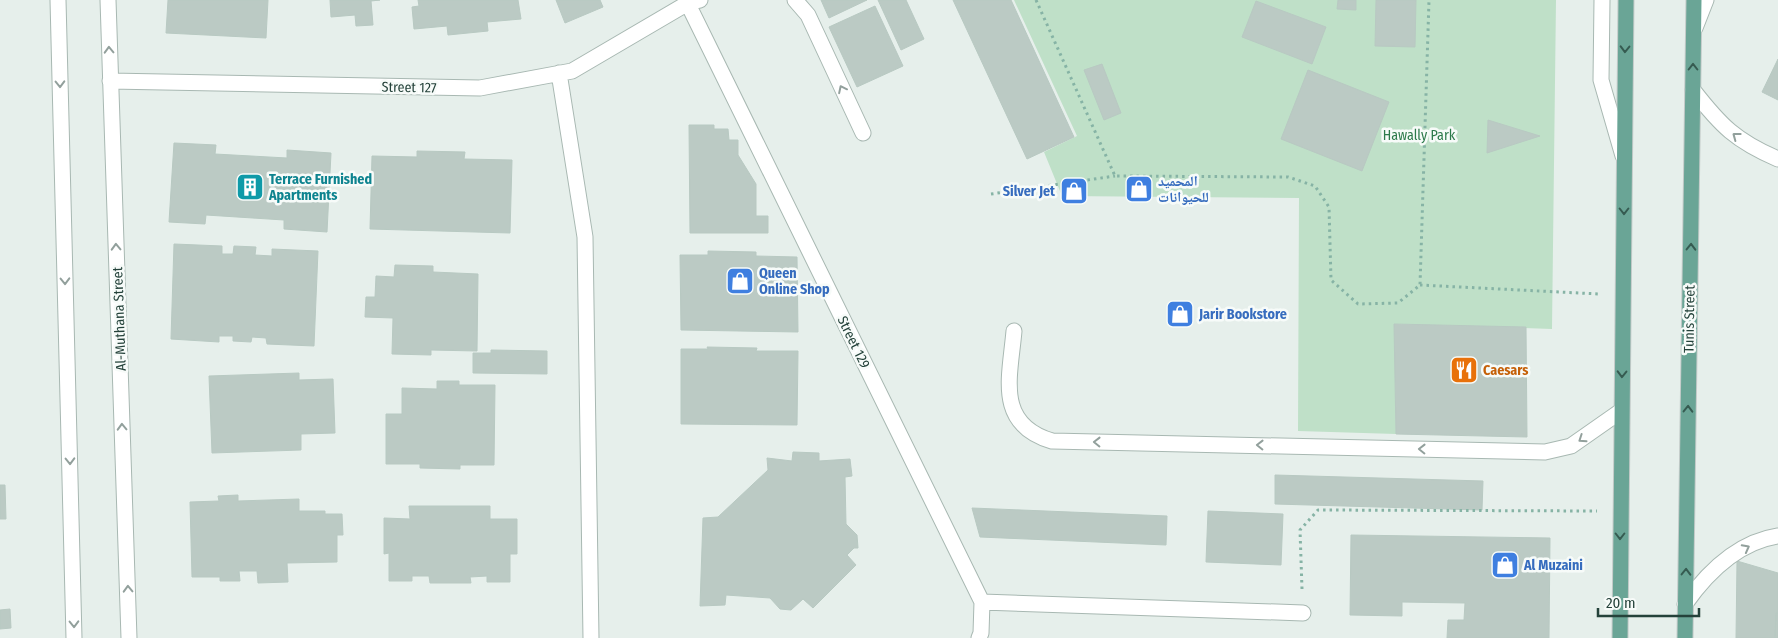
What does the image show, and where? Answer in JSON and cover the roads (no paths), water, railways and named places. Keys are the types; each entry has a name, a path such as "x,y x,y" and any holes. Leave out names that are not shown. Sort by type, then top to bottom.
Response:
{"main road":[{"path":"1620,638 1626,0"},
{"name":"Tunis Street","path":"1685,638 1694,0"}],"street":[{"path":"58,0 74,638"},
{"name":"Al-Muthana Street","path":"108,0 130,638"},
{"path":"795,0 808,15 863,133"},
{"path":"1602,0 1602,80 1624,160"},
{"path":"1693,34 1706,0"},
{"name":"Street 127","path":"110,81 480,88 572,71 691,1"},
{"name":"Street 129","path":"691,1 982,602 980,636"},
{"path":"559,74 585,238 591,638"},
{"path":"1693,90 1714,117 1732,134 1753,148 1778,159"},
{"path":"1014,331 1009,395 1014,415 1037,436 1052,440 1545,452 1571,446 1621,411"},
{"path":"1685,604 1713,570 1730,557 1751,545 1778,536"},
{"path":"982,602 1303,614"}],"place":[{"name":"Terrace Furnished Apartments","path":"250,187"},
{"name":"المحميد للحيوانات","path":"1139,189"},
{"name":"Silver Jet","path":"1074,191"},
{"name":"Queen Online Shop","path":"740,281"},
{"name":"Jarir Bookstore","path":"1180,314"},
{"name":"Caesars","path":"1464,370"},
{"name":"Al Muzaini","path":"1505,565"}],"park label":[{"name":"Hawally Park","path":"1419,135"}]}
